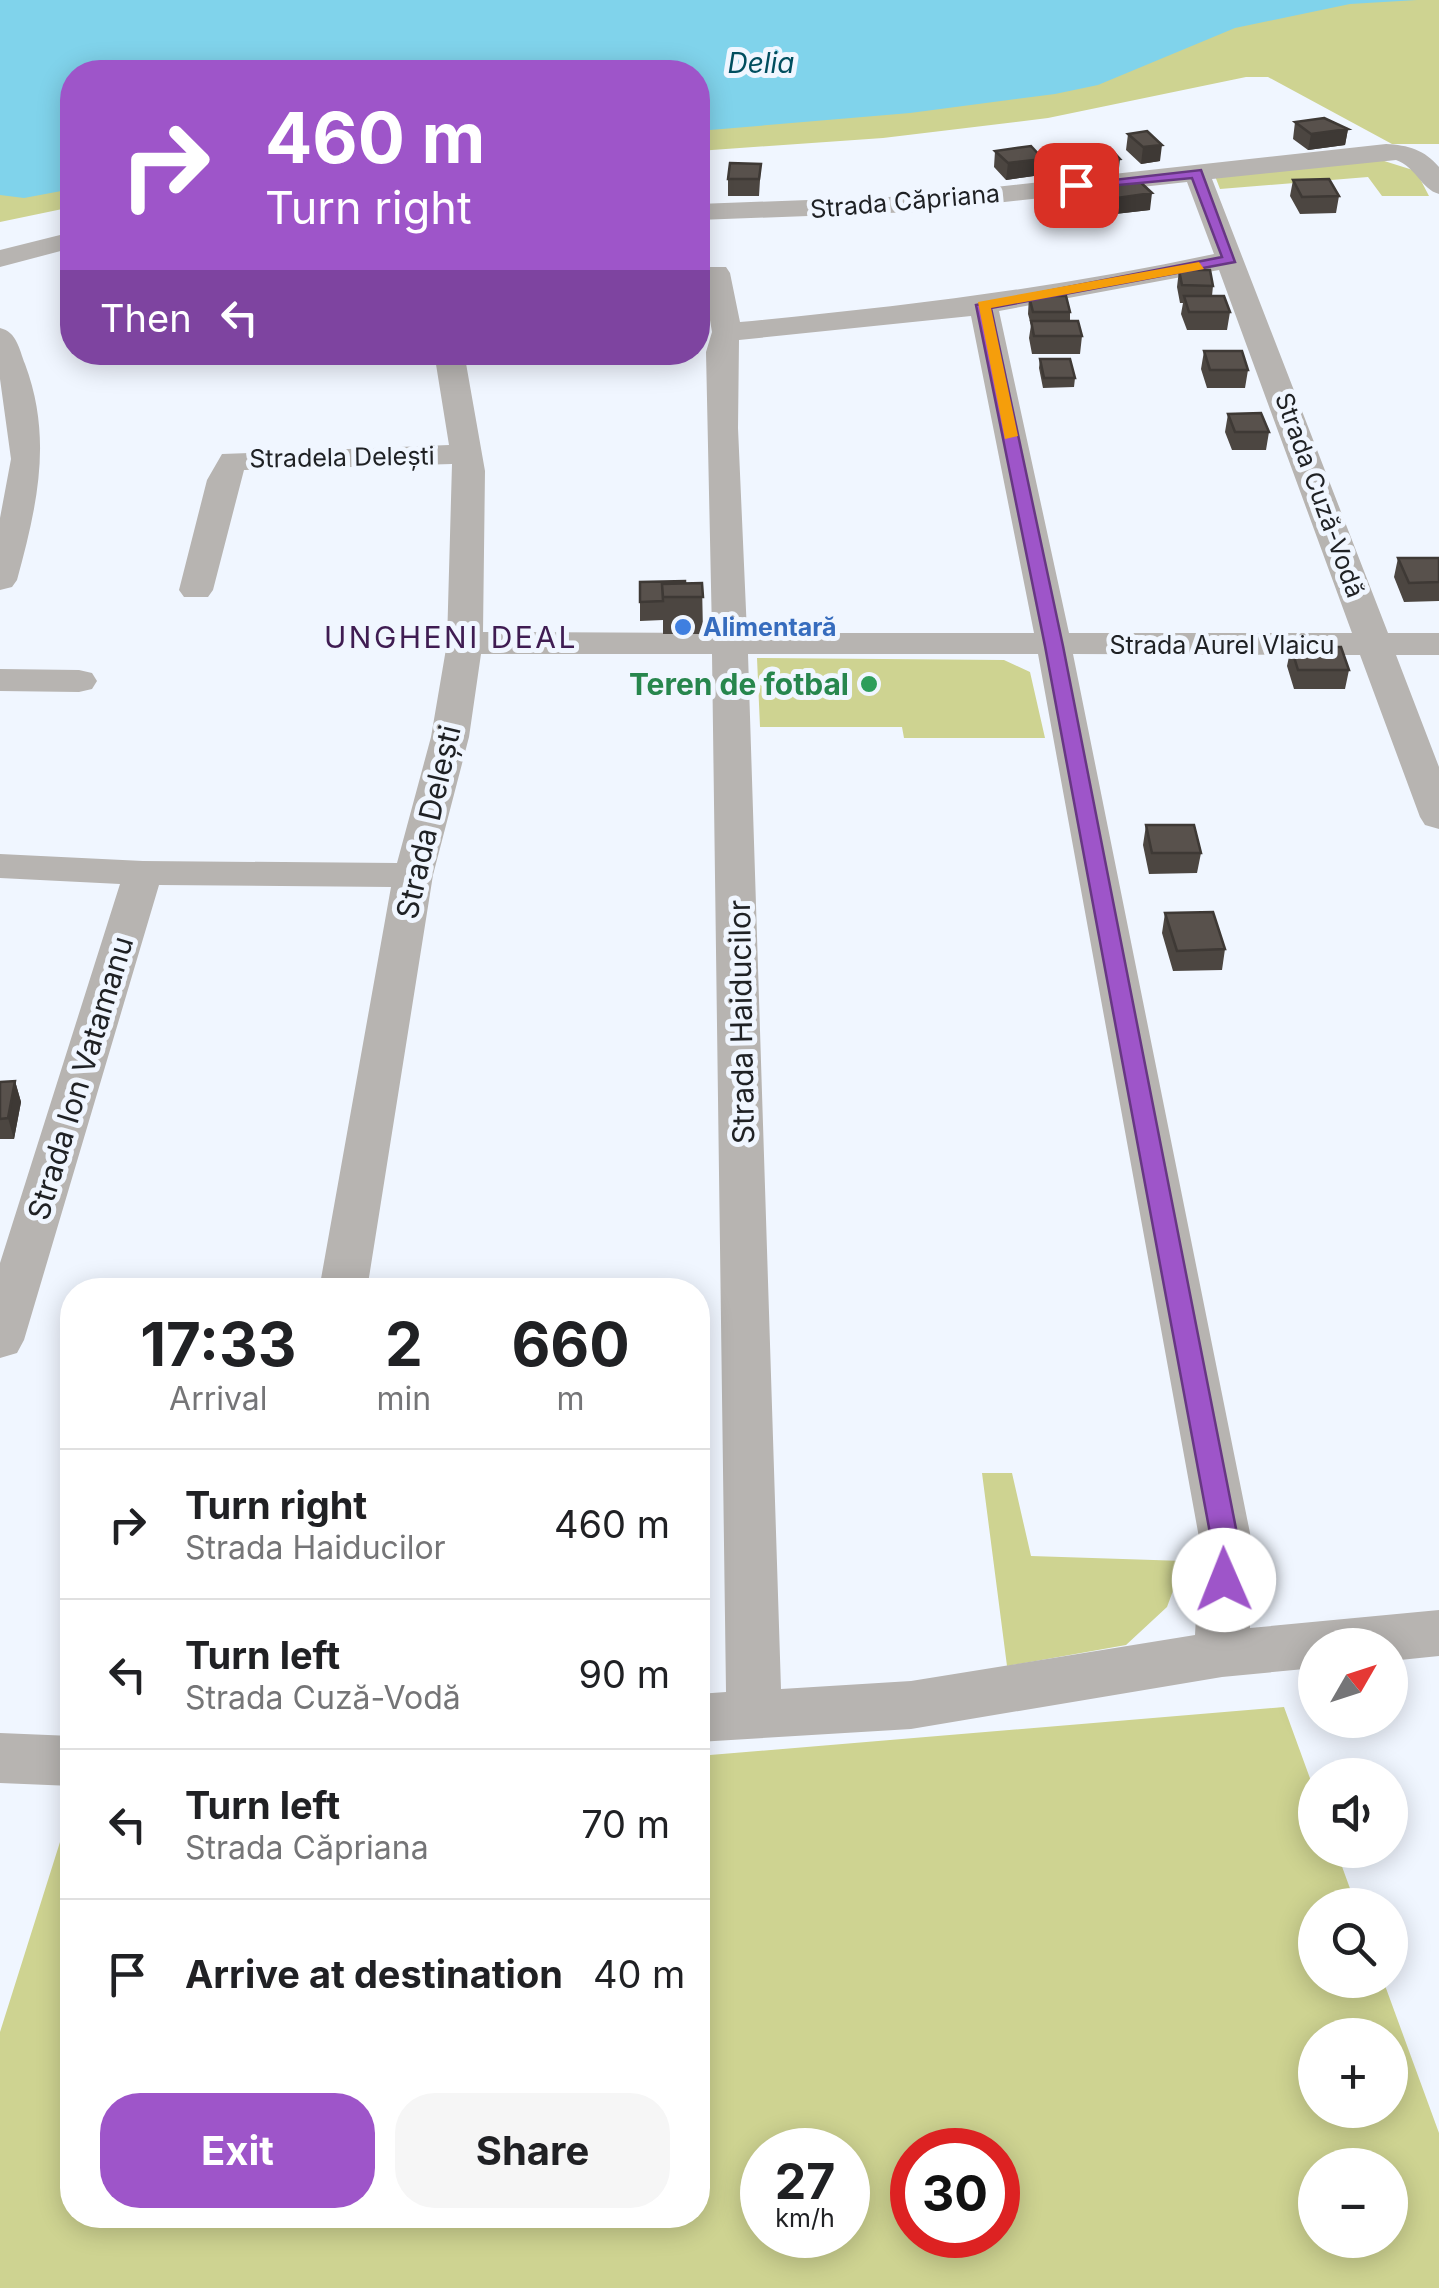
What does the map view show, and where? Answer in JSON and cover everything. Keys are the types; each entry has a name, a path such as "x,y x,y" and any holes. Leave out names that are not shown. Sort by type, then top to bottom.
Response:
{"street":[{"name":"Strada Căpriana","path":"710,212 914,204 1386,152 1410,154 1422,160 1439,186"},
{"name":"Strada Cuză-Vodă","path":"1197,173 1439,818"},
{"path":"0,260 60,243"},
{"path":"727,332 983,305 1230,259"},
{"name":"Strada Haiducilor","path":"716,273 727,332 722,352 722,428 744,1134 754,1714"},
{"path":"983,305 1054,646 1226,1544 1222,1654"},
{"path":"0,337 24,407 29,442 26,481 0,580"},
{"name":"Strada Delești","path":"345,1278 413,875 442,771 465,644 466,454 451,365"},
{"name":"Stradela Delești","path":"196,590 222,480 233,461 466,454"},
{"name":"Strada Aurel Vlaicu","path":"465,644 1439,644"},
{"path":"0,680 79,681"},
{"path":"0,866 143,873 413,875"},
{"name":"Strada Ion Vatamanu","path":"0,1340 143,873"},
{"path":"1408,1636 1439,1633"},
{"path":"710,1717 911,1705 1222,1654 1298,1647"},
{"path":"0,1758 60,1760"}],"green space":[{"path":"1309,0 1439,0 1439,144 1392,144 1268,77 1246,77 1048,118 883,138 710,150 710,116"},
{"path":"1381,160 1416,171 1429,196 1382,196 1368,177 1220,189 1215,176"},
{"path":"60,177 60,210 0,222 0,180"},
{"path":"757,658 1004,660 1030,672 1045,738 904,738 902,727 760,727"},
{"path":"982,1473 1012,1473 1031,1556 1184,1561 1167,1607 1126,1645 1007,1666"},
{"path":"1284,1707 1303,1758 1298,1758 1298,1868 1343,1868 1350,1888 1298,1888 1298,1998 1390,1998 1397,2018 1298,2018 1298,2128 1408,2128 1408,2048 1439,2133 1439,2288 0,2288 0,2032 60,1842 60,2228 710,2228 710,1755"}],"water":[{"name":"Delia","path":"0,0 1417,0 1350,4 1235,28 1098,85 1055,94 910,113 710,130 710,60 60,60 60,191 24,198 0,195"}],"building":[{"path":"1324,118 1348,129 1311,134 1295,122"},
{"path":"1147,131 1162,145 1143,147 1128,134"},
{"path":"1031,146 1043,159 1008,163 995,151"},
{"path":"1110,148 1120,159 1101,161 1092,149"},
{"path":"1073,157 1083,167 1069,169 1059,159"},
{"path":"730,163 761,164 759,179 728,179"},
{"path":"1137,179 1152,193 1117,198 1102,183"},
{"path":"1329,179 1339,196 1302,197 1293,180"},
{"path":"1179,270 1210,270 1213,286 1182,285"},
{"path":"1029,296 1066,296 1070,312 1033,312"},
{"path":"1184,296 1224,296 1230,312 1189,312"},
{"path":"1031,321 1078,321 1082,336 1034,336"},
{"path":"1204,351 1242,351 1248,370 1210,370"},
{"path":"1040,359 1070,359 1075,378 1044,378"},
{"path":"1261,413 1269,432 1235,432 1228,414"},
{"path":"1398,558 1439,558 1439,582 1409,583"},
{"path":"685,581 662,584 663,601 640,602 640,582"},
{"path":"702,583 703,597 663,597 662,584"},
{"path":"1291,647 1341,647 1349,670 1298,670"},
{"path":"1146,825 1194,825 1201,853 1152,853"},
{"path":"1213,912 1225,949 1177,951 1165,913"},
{"path":"15,1081 8,1118 0,1119 0,1082"}],"slow traffic":[{"path":"1010,436 983,305 1100,287 1199,266"}],"place":[{"name":"Alimentară","path":"683,627"},
{"name":"Teren de fotbal","path":"869,684"}],"district":[{"name":"UNGHENI DEAL","path":"451,637"}],"route":[{"path":"1076,185 1197,173 1230,259 1100,287 983,305 1054,646 1226,1544 1224,1580"}]}
